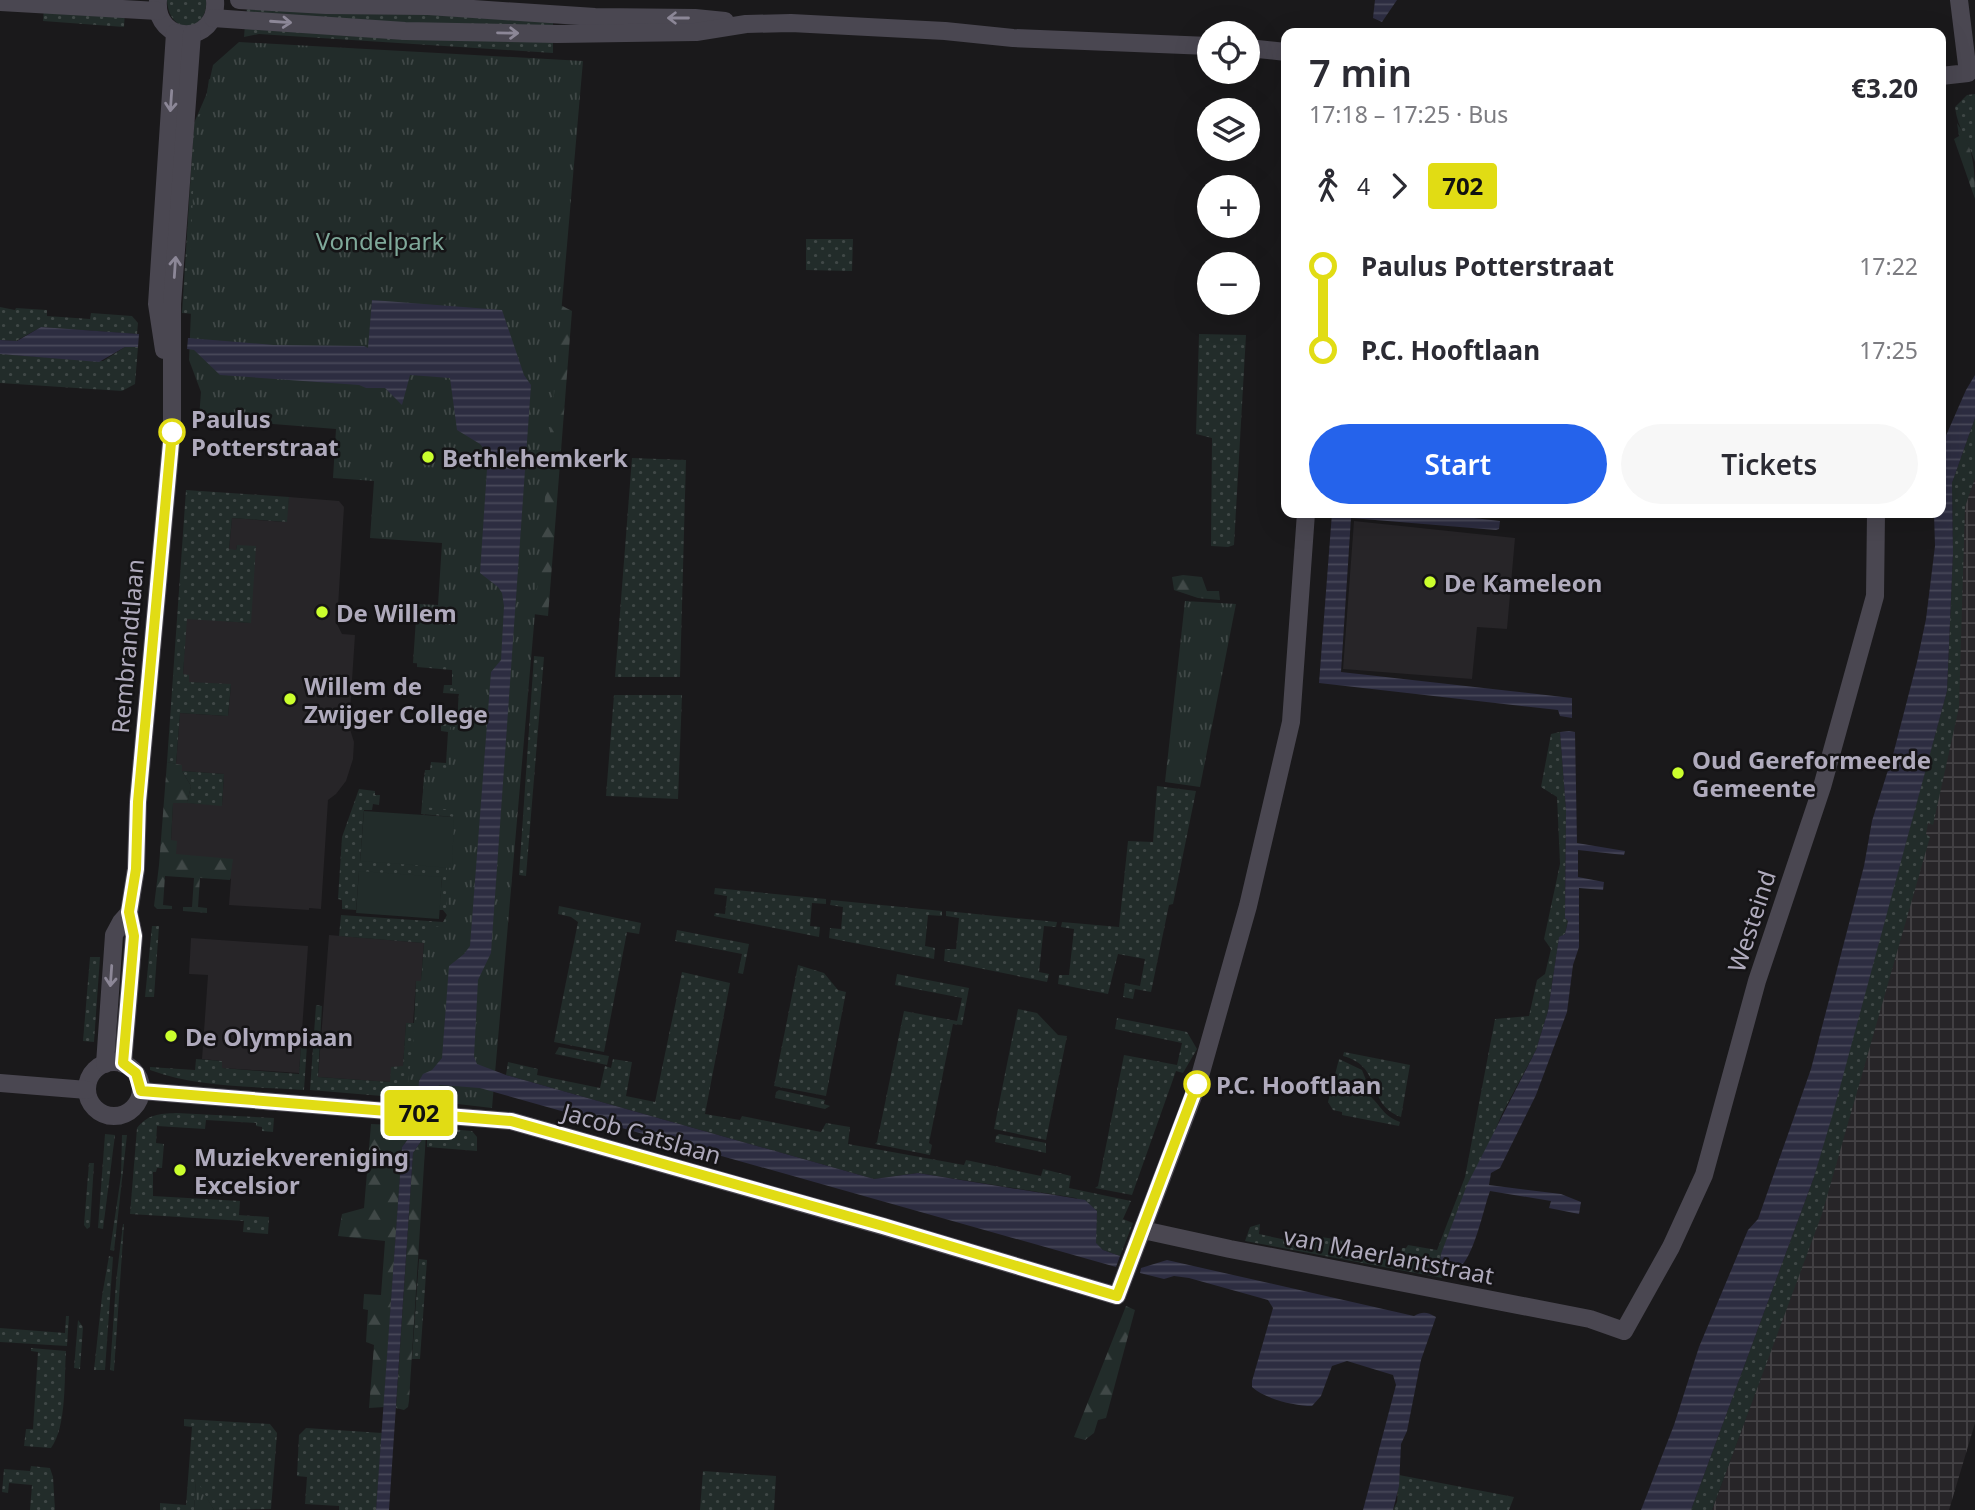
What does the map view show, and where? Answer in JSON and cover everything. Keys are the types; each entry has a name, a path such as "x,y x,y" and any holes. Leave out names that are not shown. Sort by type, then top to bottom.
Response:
{"street":[{"path":"239,0 326,5 428,6 595,17 695,18 746,24"},
{"path":"1946,75 1968,73 1959,0"},
{"path":"0,2 158,6 164,24 184,33 204,28 214,9 405,31 557,34 696,32 746,24 791,23 945,31 1013,38 1197,46"},
{"name":"Rembrandtlaan","path":"114,1063 134,936 129,912 136,869 138,802 172,432 173,383 167,342 157,304 184,33"},
{"path":"1260,49 1281,51"},
{"path":"1140,1238 1192,1100 1216,1025 1287,743 1306,518"},
{"name":"Westeind","path":"1624,1331 1671,1247 1704,1175 1757,981 1822,787 1875,596 1876,518"},
{"path":"114,1063 136,1073 141,1091 131,1109 115,1116 102,1114 95,1108 87,1090 91,1074 114,1063"},
{"path":"0,1083 87,1090"},
{"name":"Jacob Catslaan","path":"141,1091 511,1121 883,1226 1117,1296 1140,1238"},
{"name":"van Maerlantstraat","path":"1140,1238 1230,1249 1590,1319 1624,1331"}],"shaded area":[{"path":"1975,448 1975,1423 1949,1510 1712,1510 1761,1377 1957,698 1958,496"},
{"name":"Willem de Zwijger College","path":"289,497 339,501 344,507 337,624 342,634 355,635 349,726 354,742 353,759 346,781 328,800 321,909 309,910 229,905 231,879 176,855 171,841 173,802 222,805 224,774 182,771 182,765 176,764 180,713 228,716 231,685 188,682 183,675 186,618 250,623 236,545 236,550 229,550 232,518 286,522"},
{"name":"De Kameleon","path":"1354,521 1515,538 1507,629 1477,627 1472,679 1343,669"},
{"path":"329,935 424,943 421,981 416,981 413,1025 406,1024 403,1067 390,1082 318,1077"},
{"path":"191,938 308,946 299,1073 222,1068 222,1061 202,1059 208,975 189,974"}],"green space":[{"path":"167,0 206,0 205,10 196,24 181,25 169,12"},
{"path":"247,4 553,17 553,30 246,16"},
{"path":"44,8 125,12 124,27 43,21"},
{"path":"245,24 553,37 553,53 259,34 244,37"},
{"name":"Vondelpark","path":"239,42 583,61 492,1108 406,1098 428,929 447,924 446,866 451,866 455,810 422,807 424,776 433,777 433,767 448,768 450,727 457,727 459,692 454,691 456,666 413,663 417,604 438,605 442,543 370,538 374,481 333,478 336,429 199,418 201,392 189,360 191,311 188,310 196,124 204,106 213,65"},
{"path":"209,79 212,80 194,314 182,313 194,123 207,93"},
{"path":"1975,94 1975,162 1955,107 1967,95"},
{"path":"1957,123 1967,141 1972,159 1975,199 1954,139 1959,136"},
{"path":"806,239 853,239 852,271 806,270"},
{"path":"545,297 572,311 548,616 533,614"},
{"path":"0,307 47,310 47,316 90,319 91,313 132,316 138,323 137,334 41,327 16,341 0,340"},
{"path":"1199,334 1246,335 1234,545 1228,547 1211,546 1212,438 1196,434"},
{"path":"125,347 138,347 135,384 122,391 0,383 0,354 103,361"},
{"path":"1975,418 1975,478 1965,507 1959,707 1933,825 1928,823 1926,834 1930,837 1822,1214 1712,1510 1691,1510 1814,1177 1947,691 1953,553 1952,483"},
{"path":"632,458 686,460 680,677 615,677"},
{"path":"186,490 289,497 287,522 232,518 229,549 236,550 237,545 256,546 251,623 187,619 183,674 189,675 189,682 231,684 228,716 180,713 176,764 167,762"},
{"path":"1172,577 1202,577 1207,591 1219,591 1220,600 1198,598 1174,590"},
{"path":"1185,601 1236,604 1200,787 1165,782"},
{"path":"501,645 418,1099 310,1090 316,1005 322,1006 318,1077 390,1082 391,1067 403,1066 406,1023 414,1023 416,981 421,981 424,943 339,936 341,915 443,922 447,915 443,910 439,910 442,878 359,872 356,910 342,909 342,900 338,899 342,837 359,789 375,791 375,795 380,795 379,805 373,804 372,810 364,810 360,861 454,817 421,814 425,770 430,770 431,762 446,763 448,732 441,731 441,724 457,725 459,694 443,693 444,685 452,685 452,670 417,667 417,656"},
{"path":"534,656 544,657 526,876 519,875"},
{"path":"614,695 682,695 678,799 606,796"},
{"path":"1560,732 1566,810 1565,917 1568,920 1565,934 1559,938 1548,1011 1536,1050 1502,1114 1440,1262 1448,1266 1442,1278 1245,1241 1250,1227 1260,1224 1259,1234 1314,1246 1316,1236 1345,1241 1344,1251 1393,1261 1394,1257 1400,1257 1402,1248 1408,1245 1437,1250 1465,1177 1495,1019 1529,1016 1537,980 1545,974 1551,949 1544,939 1560,864 1557,797 1541,787 1551,734"},
{"path":"167,762 182,765 182,771 191,786 187,803 173,803 171,840 177,841 176,854 233,859 230,880 200,878 198,907 207,908 207,913 183,911 183,907 192,907 194,878 165,876 163,905 172,906 172,909 157,909 154,906"},
{"path":"182,771 224,774 222,806 187,803 191,786"},
{"path":"1157,786 1196,791 1173,904 1169,905 1151,992 1135,989 1133,999 1123,997 1125,983 1140,986 1145,959 1118,954 1108,994 1058,984 1059,975 1069,975 1074,929 1061,927 1062,922 1119,927 1128,841 1153,842"},
{"path":"364,811 454,817 452,868 360,861"},
{"path":"359,871 442,877 439,919 356,913"},
{"path":"715,888 826,899 826,904 812,903 810,926 820,927 819,937 714,916 715,913 725,914 727,896 714,894"},
{"path":"831,900 942,911 942,916 928,915 925,946 935,948 934,959 829,938 830,928 841,929 843,907 830,905"},
{"path":"559,906 641,923 639,934 627,932 604,1052 554,1042 578,922 558,914"},
{"path":"946,911 1057,922 1056,927 1044,926 1039,972 1049,974 1047,982 944,961 945,949 956,949 959,918 946,916"},
{"path":"152,926 159,926 154,997 145,997"},
{"path":"677,930 749,944 743,974 738,973 742,954 675,941"},
{"path":"90,957 100,957 94,1042 83,1041"},
{"path":"798,965 824,973 838,990 846,992 826,1096 774,1086"},
{"path":"682,972 730,983 705,1114 740,1120 742,1116 821,1132 826,1123 850,1127 848,1144 964,1165 966,1160 1041,1176 1043,1169 1071,1176 1069,1188 1131,1201 1123,1219 1133,1223 1120,1256 1103,1250 1095,1243 1097,1211 1076,1198 918,1173 874,1179 506,1075 508,1062 538,1069 537,1075 600,1088 605,1066 611,1068 613,1059 632,1062 626,1096 655,1102"},
{"path":"897,974 969,988 962,1025 953,1024 929,1143 932,1145 930,1155 875,1144 904,1011 957,1021 962,998 895,985"},
{"path":"1018,1009 1037,1013 1058,1035 1067,1036 1046,1140 994,1129"},
{"path":"1117,1018 1187,1032 1197,1049 1183,1073 1176,1071 1132,1195 1095,1188 1098,1186 1124,1055 1177,1065 1182,1043 1115,1029"},
{"path":"301,1045 307,1045 304,1090 207,1083 150,1070 150,1067 195,1070 196,1059 222,1061 222,1068 299,1074"},
{"path":"559,1047 609,1056 607,1065 555,1054"},
{"path":"1344,1052 1410,1065 1401,1117 1383,1104 1364,1068 1356,1061 1343,1056"},
{"path":"1339,1059 1362,1070 1366,1080 1363,1087 1365,1091 1388,1115 1400,1122 1399,1126 1342,1115 1342,1112 1333,1110 1328,1102"},
{"path":"779,1090 825,1100 824,1104 830,1106 825,1109 775,1098"},
{"path":"176,1113 274,1118 273,1132 262,1131 262,1127 256,1126 256,1123 206,1120 205,1129 157,1126 156,1143 164,1144 162,1168 153,1172 153,1196 240,1201 239,1215 269,1217 268,1234 243,1232 244,1221 130,1214 137,1128 150,1117"},
{"path":"371,1124 415,1126 415,1130 402,1147 384,1407 369,1408 374,1345 366,1342 368,1310 363,1309 364,1294 381,1295 385,1241 338,1236 342,1214 364,1208"},
{"path":"427,1127 472,1131 477,1137 477,1151 427,1147"},
{"path":"105,1134 115,1135 103,1229 98,1228"},
{"path":"426,1134 409,1401 404,1410 396,1408 413,1153"},
{"path":"999,1134 1046,1143 1046,1153 995,1142"},
{"path":"122,1135 127,1135 114,1251 110,1250 121,1176"},
{"path":"89,1163 94,1163 90,1227 87,1229 84,1225"},
{"path":"124,1224 114,1371 110,1370"},
{"path":"109,1256 113,1257 105,1370 94,1370 102,1296"},
{"path":"419,1259 427,1260 420,1359 412,1359"},
{"path":"1126,1306 1135,1310 1106,1418 1098,1420 1094,1433 1085,1440 1074,1437"},
{"path":"66,1316 69,1316 67,1346 0,1342 0,1328 65,1333"},
{"path":"78,1320 83,1327 80,1369 74,1368"},
{"path":"31,1348 66,1351 60,1428 51,1448 24,1446 26,1429 33,1429 38,1352 31,1351"},
{"path":"184,1419 270,1424 277,1433 271,1509 214,1510 196,1481 194,1510 160,1510 160,1503 186,1505 192,1427 184,1426"},
{"path":"306,1428 382,1433 376,1510 339,1510 339,1506 305,1504 307,1477 297,1476 299,1435"},
{"path":"31,1466 50,1468 55,1510 30,1510 32,1485 9,1483 8,1493 2,1492 4,1469 30,1471"},
{"path":"703,1471 776,1476 774,1510 700,1510"},
{"path":"1399,1475 1514,1497 1509,1510 1393,1510 1397,1502"},
{"path":"196,1479 214,1510 194,1510"}],"water":[{"path":"1375,0 1397,0 1382,22 1373,18"},
{"path":"372,300 502,310 524,375 531,385 491,953 478,980 474,1057 477,1064 506,1075 874,1179 918,1173 1085,1200 1097,1211 1096,1243 1103,1250 1120,1256 1116,1267 480,1088 440,1085 433,1089 426,1134 413,1153 389,1510 376,1510 402,1147 415,1130 419,1081 423,1074 432,1070 442,1058 449,966 470,946 491,672 501,660 504,606 502,593 480,573 488,454 480,444 457,430 450,378 410,375 402,405 385,388 220,375 194,350 187,349 188,338 274,345 368,348"},
{"path":"41,327 139,334 138,347 125,347 99,362 0,354 0,340 17,341"},
{"path":"1975,375 1975,418 1952,483 1953,553 1947,691 1833,1113 1814,1177 1691,1510 1641,1510 1674,1425 1699,1347 1748,1230 1758,1219 1811,1069 1864,866 1872,821 1894,751 1917,662 1926,619 1935,546 1934,518 1946,518 1946,436"},
{"path":"1332,518 1351,518 1341,672 1572,698 1572,718 1560,716 1558,710 1319,683"},
{"path":"1351,518 1474,518 1500,521 1499,529"},
{"path":"1560,732 1575,732 1577,843 1625,851 1624,855 1578,850 1578,877 1604,882 1603,890 1579,888 1579,947 1573,965 1567,1012 1536,1095 1500,1168 1491,1173 1489,1185 1561,1194 1581,1202 1579,1214 1549,1208 1551,1201 1490,1191 1469,1255 1458,1269 1440,1262 1441,1254 1467,1185 1536,1050 1548,1011 1559,937 1565,934 1568,921 1565,918 1566,810"},
{"path":"1167,1260 1414,1316 1425,1313 1436,1317 1421,1360 1407,1431 1401,1444 1399,1486 1393,1510 1363,1510 1396,1385 1393,1375 1347,1361 1332,1366 1321,1396 1312,1406 1297,1405 1264,1395 1252,1387 1252,1381 1273,1308 1268,1300 1189,1278 1174,1276 1164,1279 1140,1273 1141,1268"}],"bus line":[{"name":"702","path":"172,432 138,802 136,869 129,912 134,936 123,1063 136,1073 141,1091 511,1121 883,1226 1117,1296 1197,1084"}],"place":[{"name":"Paulus Potterstraat","path":"172,432"},
{"name":"Bethlehemkerk","path":"428,457"},
{"name":"De Kameleon","path":"1430,582"},
{"name":"De Willem","path":"322,612"},
{"name":"Willem de Zwijger College","path":"290,699"},
{"name":"Oud Gereformeerde Gemeente","path":"1678,773"},
{"name":"De Olympiaan","path":"171,1036"},
{"name":"P.C. Hooftlaan","path":"1197,1084"},
{"name":"Muziekvereniging Excelsior","path":"180,1170"}]}
